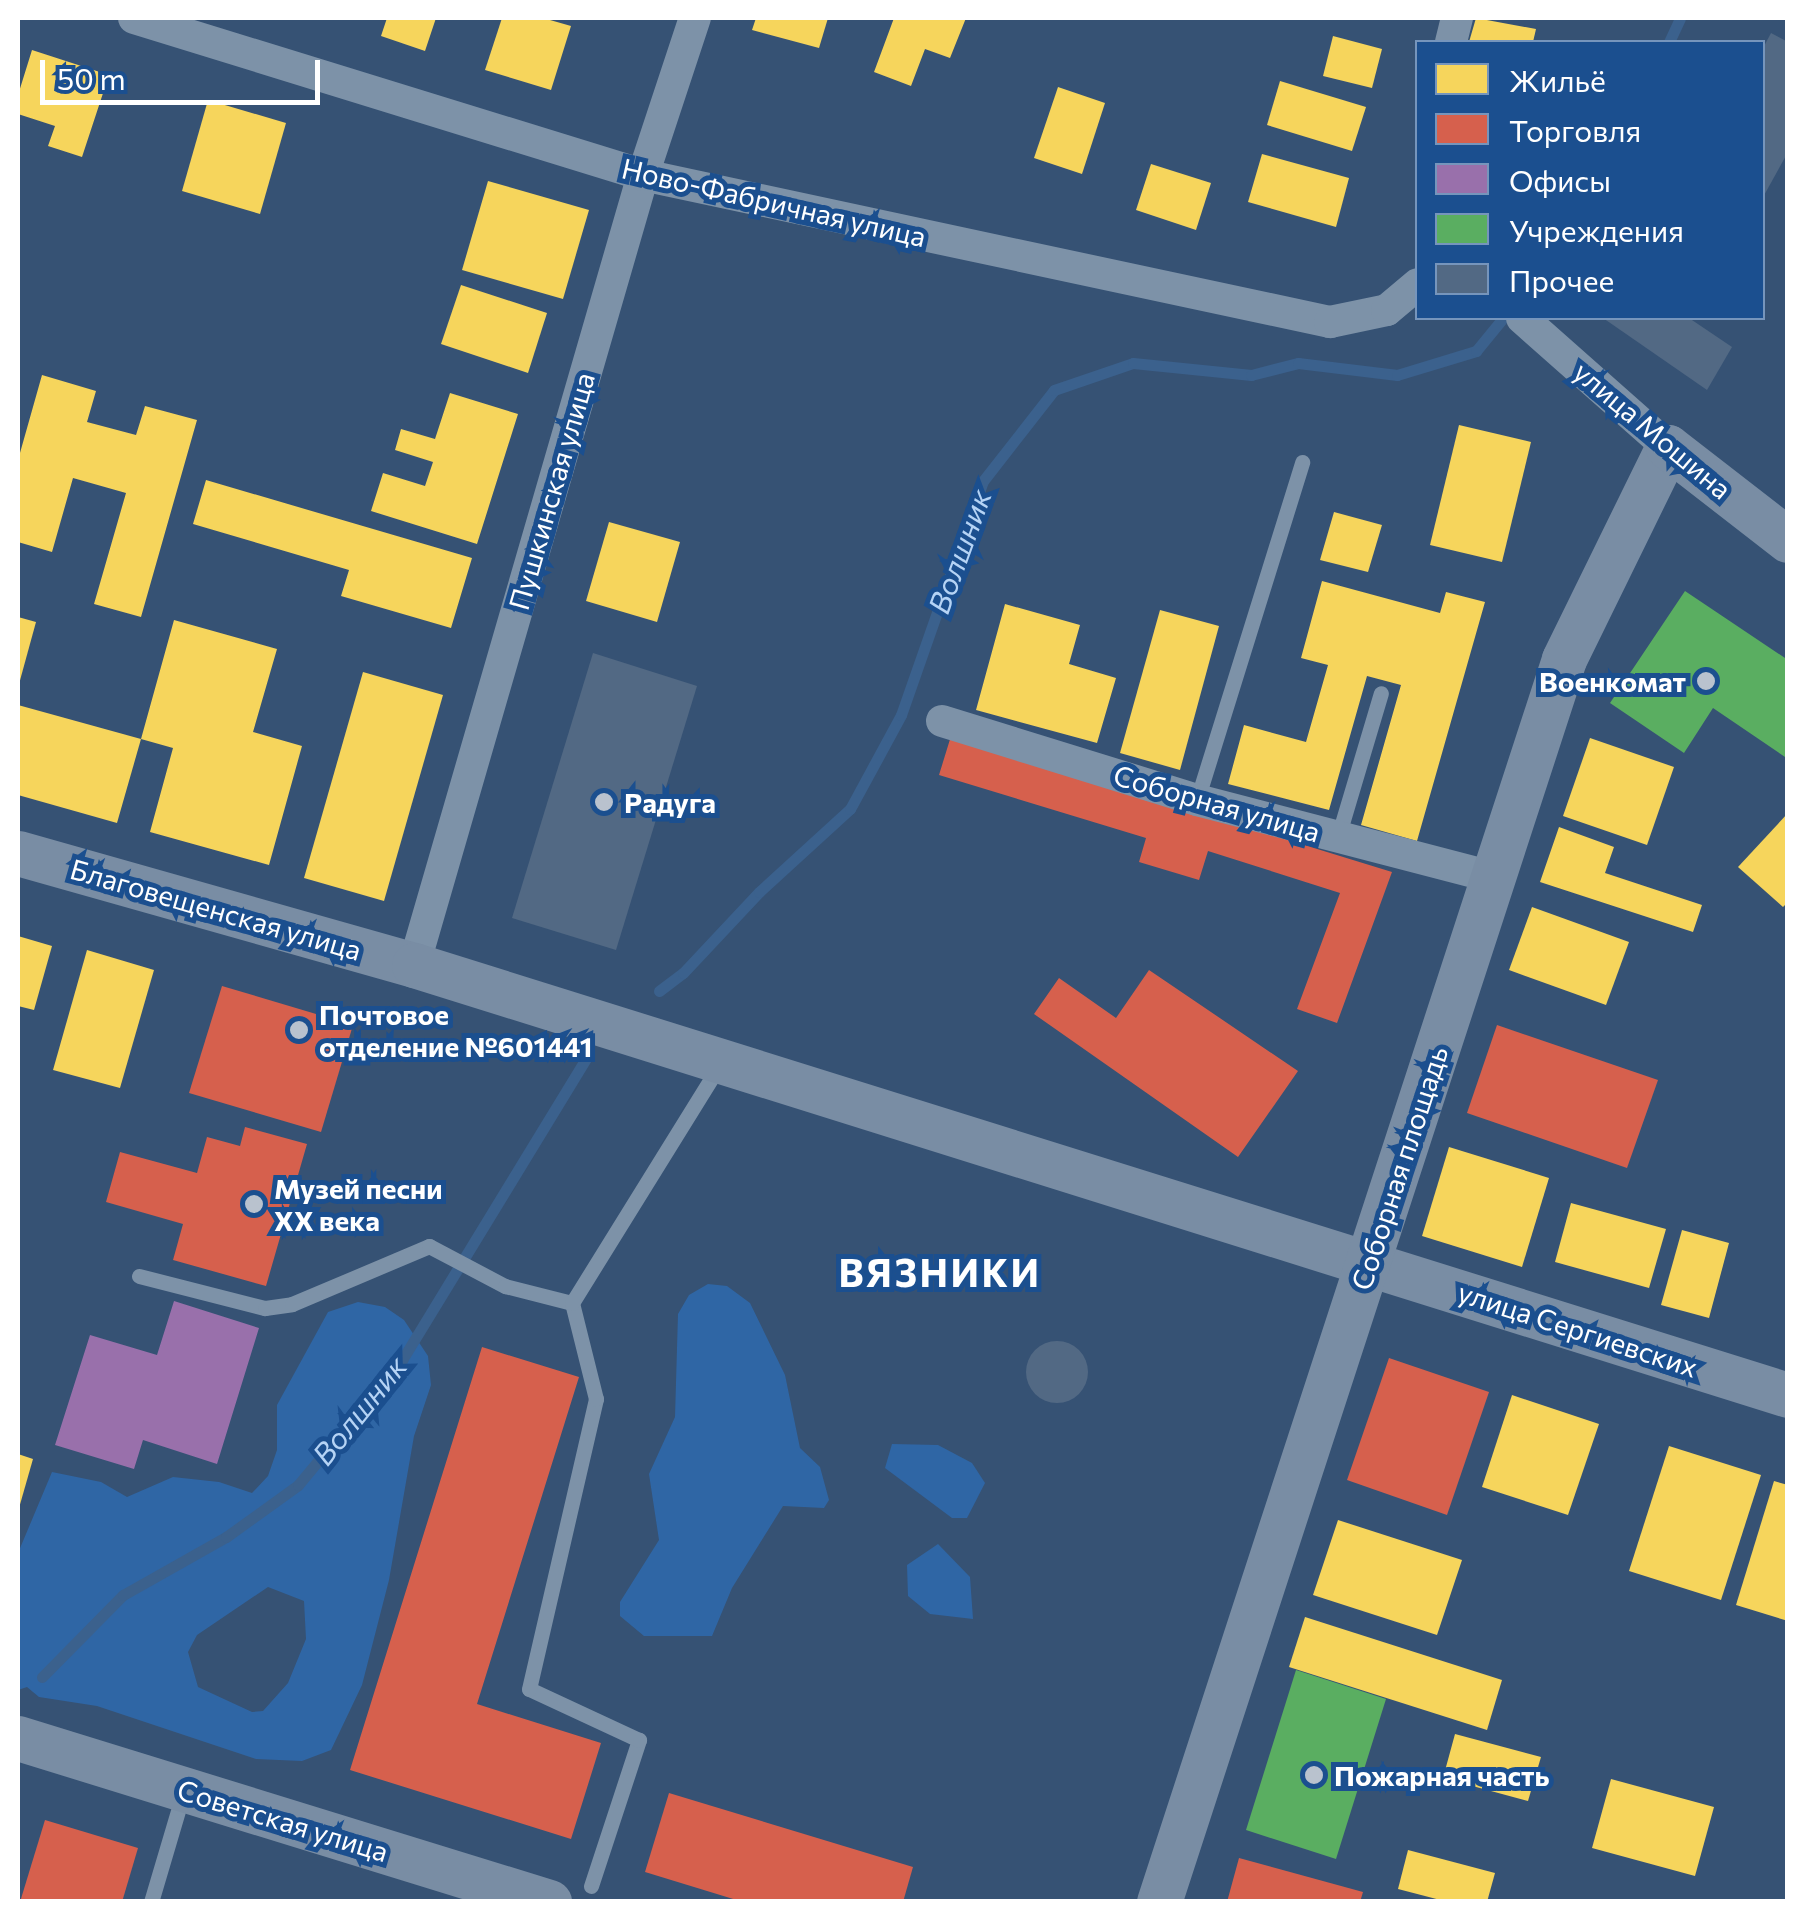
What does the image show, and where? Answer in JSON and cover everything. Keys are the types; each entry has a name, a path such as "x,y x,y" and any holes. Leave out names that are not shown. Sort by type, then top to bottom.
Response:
{"main road":[{"name":"улица Мошина","path":"1668,447 1788,540"},
{"name":"Соборная площадь","path":"1159,1902 1564,659 1668,447"},
{"name":"Благовещенская улица","path":"18,852 414,965 720,1064"},
{"name":"улица Сергиевских","path":"720,1064 1369,1262 1788,1395"},
{"name":"Советская улица","path":"18,1738 549,1902"}],"street":[{"name":"Ново-Фабричная улица","path":"134,18 643,174 1330,322 1387,310 1415,287"},
{"name":"Пушкинская улица","path":"414,965 643,174 694,18"},
{"name":"улица Мошина","path":"1524,320 1668,447"},
{"name":"Соборная улица","path":"942,721 1197,800 1493,877"}],"lane":[{"path":"1197,800 1302,462"},
{"path":"1338,836 1381,693"},
{"path":"591,1886 639,1740 529,1689 596,1399 572,1303 720,1064"},
{"path":"139,1276 265,1308 292,1304 429,1246 504,1286 572,1303"},
{"path":"152,1902 184,1790"}],"shaded area":[{"path":"708,1284 727,1286 750,1303 785,1375 800,1448 820,1467 829,1500 824,1508 783,1506 732,1588 712,1636 644,1636 620,1616 620,1602 659,1540 649,1474 675,1417 678,1314 689,1295"},
{"path":"358,1302 385,1307 404,1320 428,1356 431,1385 414,1436 389,1580 362,1685 331,1750 302,1761 256,1759 97,1706 39,1697 27,1687 18,1690 18,1553 52,1472 101,1482 127,1497 173,1477 219,1482 252,1493 268,1476 277,1450 277,1405 328,1312","holes":["268,1587 304,1601 306,1639 288,1683 263,1711 252,1712 198,1687 188,1652 197,1635"]},
{"path":"892,1444 938,1445 972,1463 985,1483 967,1518 952,1518 885,1468"},
{"path":"938,1544 970,1577 973,1619 930,1614 908,1596 907,1565"}],"building: Жильё":[{"path":"387,18 436,18 425,51 381,36"},
{"path":"502,18 543,18 571,26 551,90 485,70"},
{"path":"756,18 828,18 819,48 752,30"},
{"path":"894,18 966,18 950,58 925,49 911,86 874,72"},
{"path":"1476,18 1536,29 1533,40 1470,40"},
{"path":"1333,36 1382,49 1372,88 1323,76"},
{"path":"32,50 109,75 82,157 48,146 55,126 18,114 18,95"},
{"path":"1280,81 1366,107 1352,151 1267,125"},
{"path":"1058,87 1105,103 1082,174 1034,158"},
{"path":"208,100 286,123 260,214 182,191"},
{"path":"1262,154 1349,178 1336,227 1248,202"},
{"path":"1151,164 1211,183 1196,230 1136,210"},
{"path":"488,181 589,210 563,299 462,270"},
{"path":"461,285 547,313 528,373 441,344"},
{"path":"42,375 96,391 87,422 136,435 145,406 197,420 141,617 94,604 126,493 73,478 52,552 18,542 18,460"},
{"path":"450,393 518,414 477,544 371,511 383,473 425,486 433,462 395,450 401,429 435,439"},
{"path":"1459,425 1531,442 1502,562 1430,545"},
{"path":"206,480 472,558 451,628 341,596 349,570 193,524"},
{"path":"1334,512 1382,525 1368,572 1320,560"},
{"path":"609,522 680,542 657,622 586,601"},
{"path":"1322,581 1440,613 1446,592 1485,602 1417,841 1361,825 1401,685 1367,676 1329,810 1228,784 1244,725 1306,742 1328,665 1301,658"},
{"path":"1005,604 1080,625 1069,664 1116,678 1097,743 976,710"},
{"path":"1160,610 1219,626 1180,770 1120,753"},
{"path":"18,617 36,622 19,684 18,684"},
{"path":"174,620 277,649 253,732 302,746 269,865 150,832 173,748 141,739"},
{"path":"363,672 443,695 384,901 304,878"},
{"path":"18,705 141,739 117,823 18,795"},
{"path":"1590,738 1674,767 1647,845 1563,816"},
{"path":"1788,813 1788,902 1783,907 1738,867"},
{"path":"1559,827 1614,847 1605,873 1702,905 1693,932 1540,882"},
{"path":"1532,907 1629,942 1606,1005 1509,970"},
{"path":"18,936 52,946 34,1010 18,1006"},
{"path":"87,950 154,970 120,1088 53,1070"},
{"path":"1449,1147 1549,1178 1522,1267 1422,1236"},
{"path":"1571,1203 1666,1229 1649,1288 1555,1262"},
{"path":"1682,1230 1729,1243 1709,1318 1661,1305"},
{"path":"1512,1395 1599,1424 1568,1515 1482,1487"},
{"path":"1669,1446 1761,1475 1721,1600 1629,1571"},
{"path":"18,1454 33,1459 19,1508 18,1508"},
{"path":"1774,1481 1788,1485 1788,1621 1736,1605"},
{"path":"1338,1520 1462,1560 1437,1635 1313,1595"},
{"path":"1305,1617 1502,1680 1487,1730 1289,1667"},
{"path":"1455,1734 1541,1757 1528,1801 1443,1778"},
{"path":"1611,1779 1714,1807 1695,1876 1592,1848"},
{"path":"1408,1850 1495,1873 1487,1902 1448,1902 1398,1889"}],"building: Торговля":[{"path":"951,736 1392,872 1337,1023 1297,1009 1340,893 1208,851 1199,880 1139,862 1146,838 939,775"},
{"path":"1149,970 1298,1071 1238,1157 1034,1014 1059,978 1116,1018"},
{"path":"222,986 353,1025 321,1132 189,1093"},
{"path":"1497,1025 1658,1080 1627,1168 1467,1113"},
{"path":"245,1127 307,1144 266,1286 173,1260 183,1224 106,1202 120,1152 197,1173 207,1137 240,1146"},
{"path":"482,1347 579,1377 477,1704 601,1743 571,1839 350,1770"},
{"path":"1389,1358 1489,1392 1447,1515 1347,1480"},
{"path":"669,1793 913,1867 903,1902 743,1902 645,1872"},
{"path":"45,1820 138,1848 122,1902 20,1902"},
{"path":"1239,1858 1363,1892 1360,1902 1227,1902"}],"building: Офисы":[{"path":"174,1301 259,1328 217,1464 143,1440 134,1469 55,1445 90,1335 157,1355"}],"building: Учреждения":[{"name":"Военкомат","path":"1685,591 1788,660 1788,759 1713,708 1684,753 1610,703"},
{"path":"1296,1670 1386,1699 1336,1859 1246,1830"}],"building: Прочее":[{"path":"1771,33 1788,42 1788,152 1765,194 1765,44"},
{"path":"1606,320 1692,320 1732,347 1707,390"},
{"name":"Радуга","path":"593,653 697,686 616,950 512,918"},
{"path":"1057,1341 1079,1350 1088,1372 1079,1394 1057,1403 1035,1394 1026,1372 1035,1350"}],"waterway":[{"name":"Волшник","path":"1670,40 1680,18"},
{"name":"Волшник","path":"659,991 683,973 759,892 850,809 901,715 983,481 1054,390 1133,363 1251,375 1298,363 1397,375 1476,351 1501,320"},
{"name":"Волшник","path":"42,1677 123,1595 226,1537 298,1485 402,1360 586,1059"}],"place":[{"name":"Военкомат","path":"1706,681"},
{"name":"Радуга","path":"604,802"},
{"name":"Почтовое отделение №601441","path":"299,1030"},
{"name":"Музей песни XX века","path":"254,1204"},
{"name":"Пожарная часть","path":"1314,1775"}],"district":[{"name":"ВЯЗНИКИ","path":"940,1272"}]}
